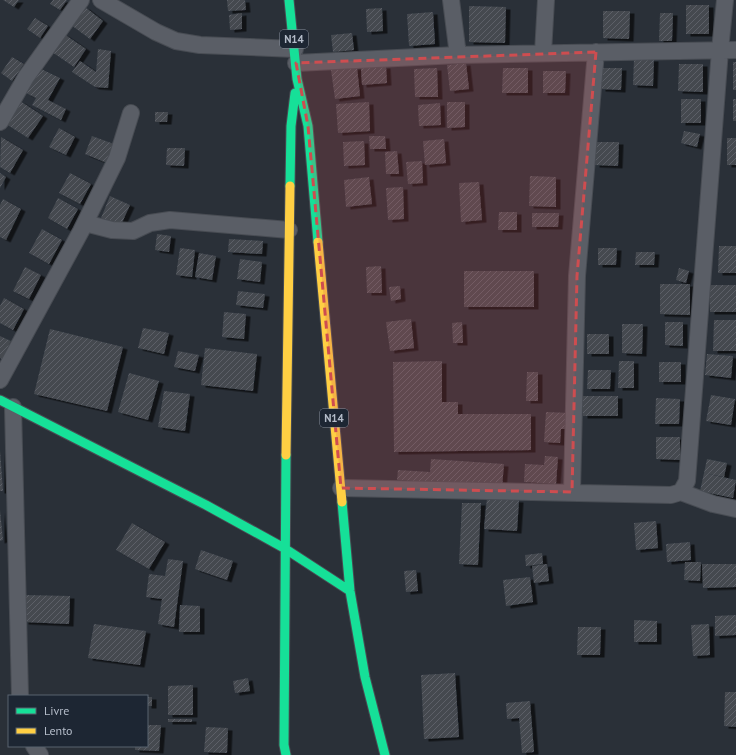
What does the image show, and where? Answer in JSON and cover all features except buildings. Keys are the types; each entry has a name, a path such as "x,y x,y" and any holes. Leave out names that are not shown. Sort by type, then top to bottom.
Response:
{"main road":[{"name":"N14","path":"290,0 297,79 308,126 350,591 365,677 384,754"},
{"name":"N14","path":"286,755 284,745 284,548 289,230 291,126 297,79"},
{"path":"7,404 206,505 284,548 350,591"}],"street":[{"path":"0,122 26,77 81,0"},
{"path":"101,0 156,32 176,41 295,56 458,55 736,50"},
{"path":"451,0 458,55"},
{"path":"542,53 546,0"},
{"path":"681,492 687,481 725,0"},
{"path":"572,492 577,276 596,52"},
{"path":"0,380 85,223 117,158 131,114"},
{"path":"85,223 112,230 133,231 150,223 170,220 289,230"},
{"path":"7,404 20,695"},
{"path":"341,488 671,495 681,492 713,504 736,509"}],"highlighted area":[{"path":"596,52 577,276 572,492 341,488 308,126 296,63"}],"traffic: fast":[{"path":"289,0 297,79 308,126 318,242"},
{"path":"290,186 291,126 295,93"},
{"path":"0,400 206,505 284,548 350,591"},
{"path":"286,455 284,745 286,755"},
{"path":"342,502 350,591 365,677 385,755"}],"traffic: slow":[{"path":"286,455 290,186"},
{"path":"318,242 342,502"}]}
